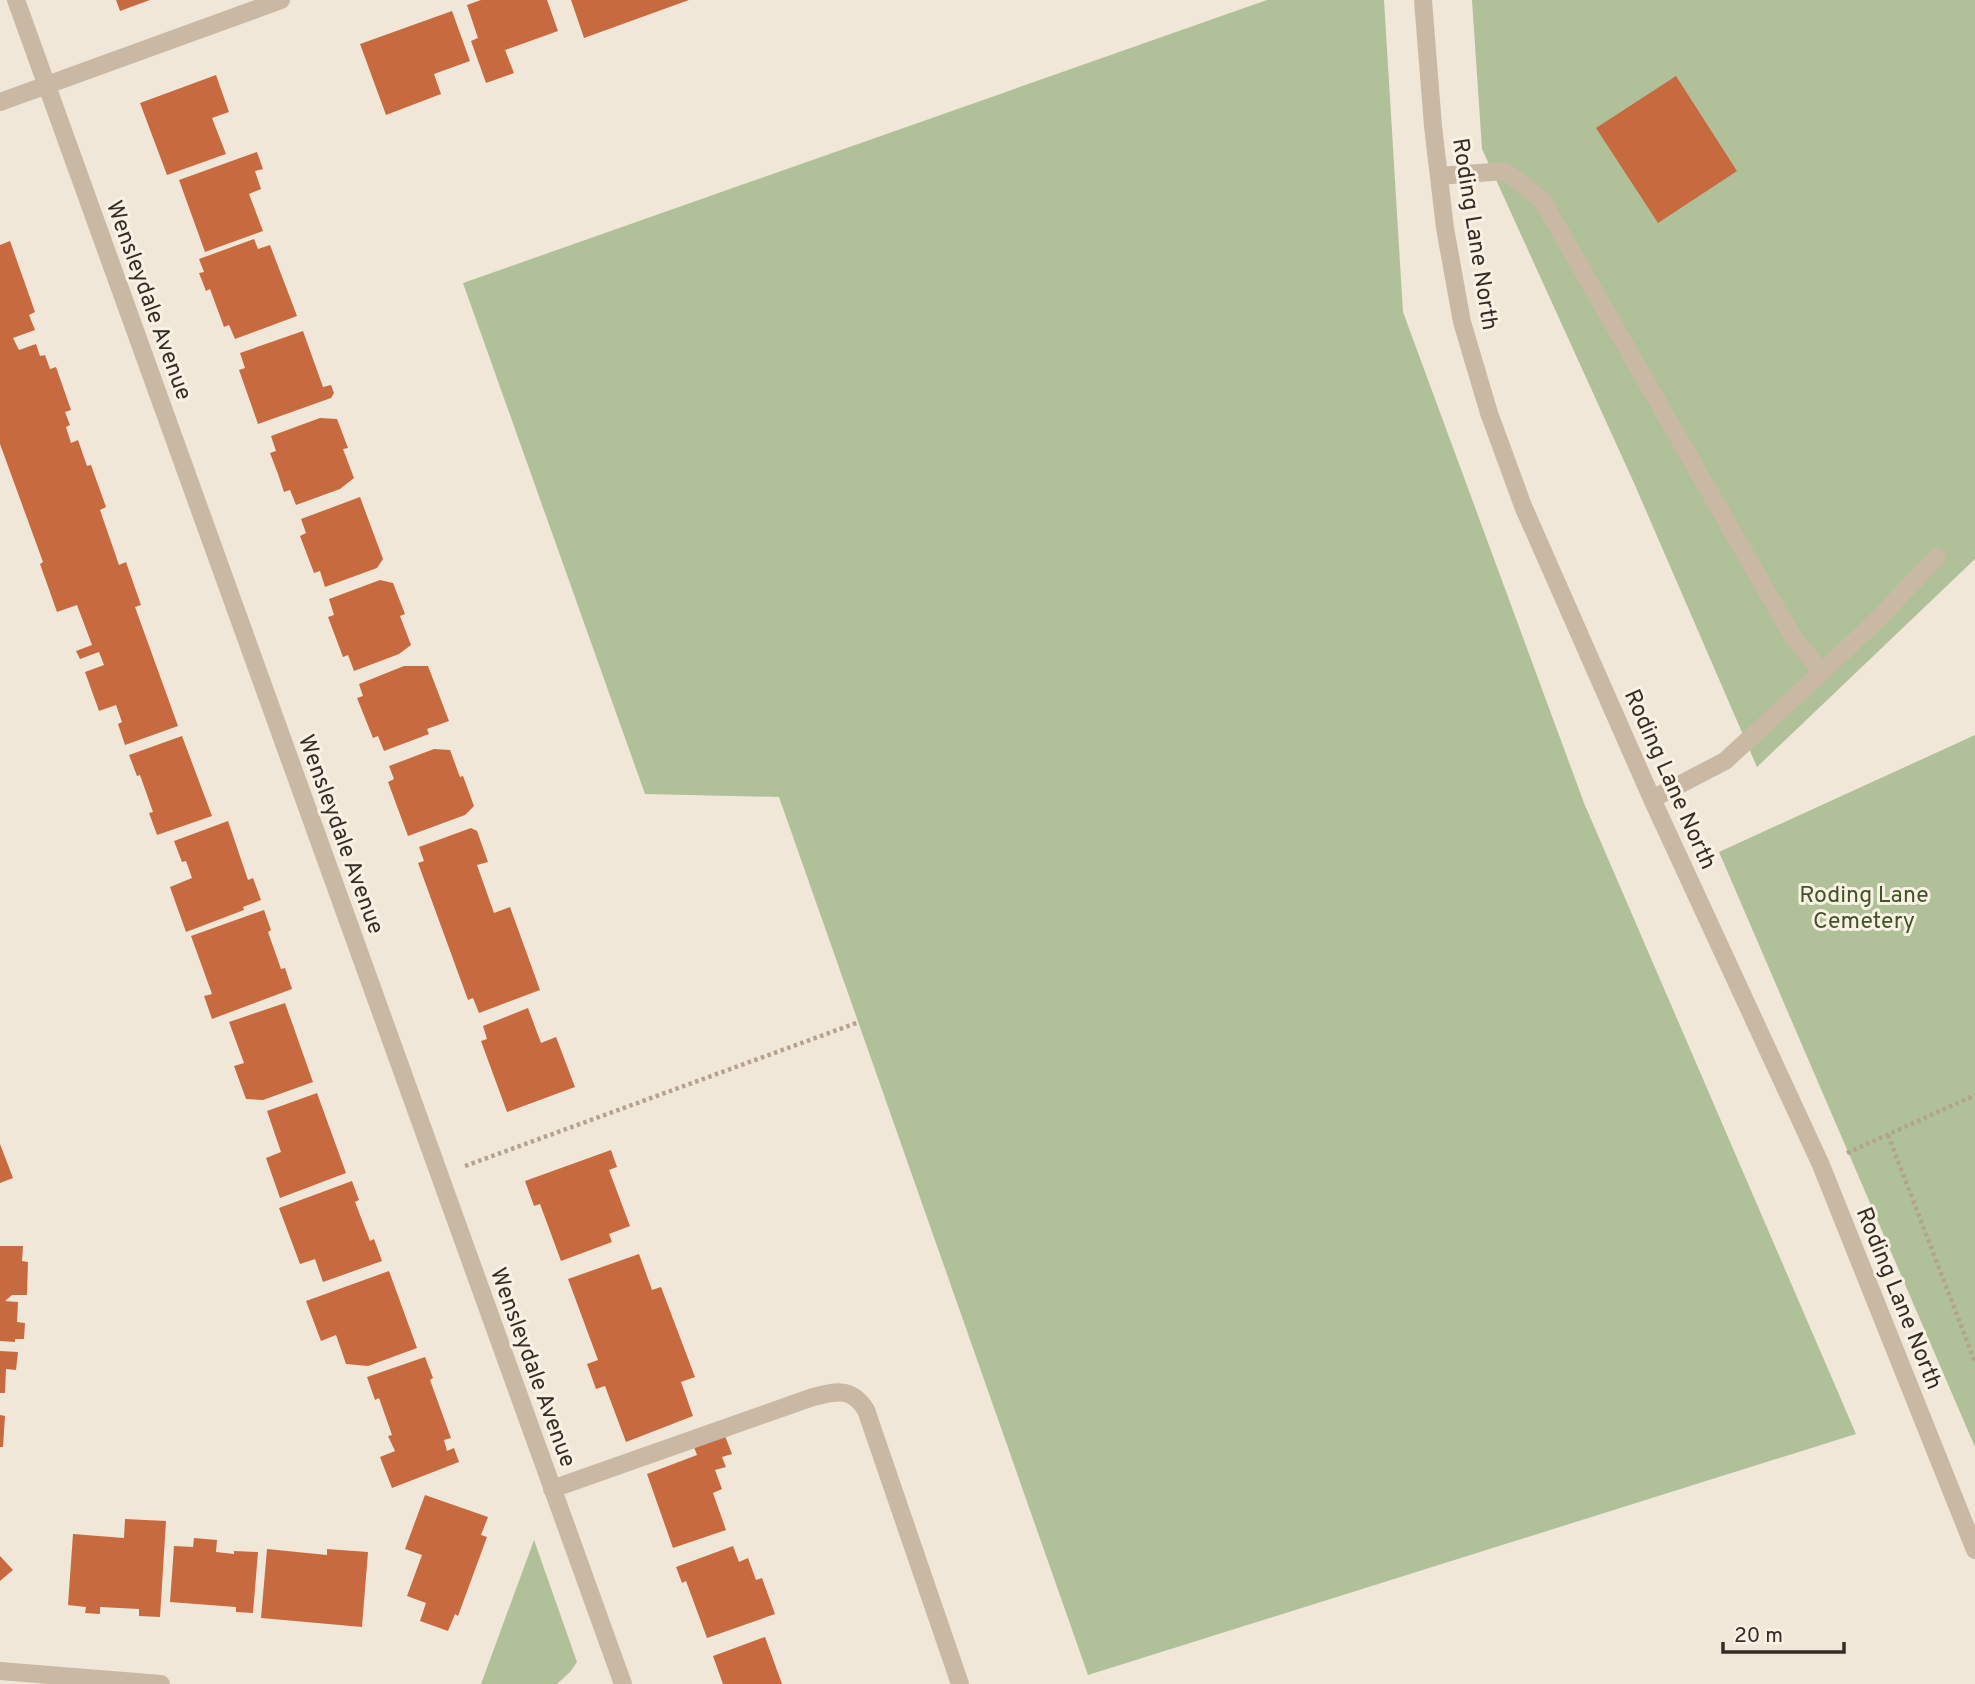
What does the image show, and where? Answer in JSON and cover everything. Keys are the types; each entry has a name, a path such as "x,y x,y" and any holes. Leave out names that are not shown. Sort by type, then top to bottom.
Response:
{"street":[{"name":"Wensleydale Avenue","path":"16,0 623,1684"},
{"path":"0,102 281,0"},
{"name":"Roding Lane North","path":"1423,0 1445,228 1462,322 1489,413 1523,506 1652,799 1821,1165 1975,1547"},
{"path":"1439,176 1505,172 1542,200 1793,637 1822,672"},
{"path":"1652,799 1726,761 1876,621 1937,557"},
{"path":"552,1489 813,1397 832,1392 853,1395 866,1410 960,1684"},
{"path":"0,1671 161,1684"}],"path":[{"path":"439,1176 859,1022"},
{"path":"1821,1165 1975,1095"},
{"path":"1888,1135 1975,1362"}],"green space":[{"path":"1267,0 1384,0 1403,312 1584,803 1856,1434 1088,1675 779,797 645,794 463,283"},
{"path":"1472,0 1975,0 1975,559 1757,767 1634,483 1482,149"},
{"name":"Roding Lane Cemetery","path":"1975,735 1975,1447 1719,852"},
{"path":"534,1540 577,1662 557,1684 481,1684"}],"building":[{"path":"116,0 150,0 120,11"},
{"path":"481,0 547,0 558,31 505,50 514,73 486,83 471,41 478,38 467,5"},
{"path":"571,0 689,0 584,38"},
{"path":"452,11 470,61 434,74 441,94 386,115 360,44"},
{"path":"216,75 229,112 212,118 226,154 167,175 140,103"},
{"path":"1676,76 1737,171 1658,223 1596,128"},
{"path":"257,152 263,169 255,171 261,189 249,194 263,231 205,252 179,180"},
{"path":"254,239 258,249 270,245 297,316 235,339 229,325 224,327 210,289 206,291 199,273 204,272 199,259"},
{"path":"10,241 35,312 29,315 35,330 13,338 19,350 36,344 40,356 45,355 50,369 56,367 71,410 65,412 70,425 66,427 71,443 78,440 87,466 91,465 106,507 100,510 119,565 126,562 141,605 135,607 178,726 125,745 118,724 122,722 116,705 99,711 85,672 104,665 99,652 80,659 76,651 92,645 77,605 57,612 40,564 43,562 0,444 0,245"},
{"path":"303,331 323,387 331,385 334,393 331,398 258,424 239,370 245,368 240,353"},
{"path":"320,418 337,419 348,448 343,449 354,478 340,489 296,505 290,490 284,492 270,453 276,451 271,436"},
{"path":"360,497 383,559 377,568 325,587 320,571 314,573 300,536 306,533 301,519"},
{"path":"380,580 393,583 405,614 400,616 411,645 399,654 354,671 348,655 343,657 328,617 334,615 329,599"},
{"path":"404,666 428,666 449,721 427,729 429,734 384,751 378,736 373,738 357,698 363,696 359,684"},
{"path":"182,736 212,816 157,835 149,813 153,812 140,775 137,776 129,755"},
{"path":"434,749 450,750 474,806 465,815 408,836 388,782 394,779 389,766"},
{"path":"228,821 248,880 253,878 261,900 243,907 244,910 186,932 170,887 192,878 174,841"},
{"path":"471,828 477,831 488,862 477,865 494,913 510,907 540,990 479,1013 473,998 468,1000 418,863 424,861 419,847"},
{"path":"264,910 271,930 268,932 281,969 285,968 292,989 212,1019 204,996 212,994 191,936"},
{"path":"285,1003 313,1082 263,1100 246,1099 234,1066 244,1063 229,1022"},
{"path":"528,1008 541,1043 556,1037 575,1087 507,1112 481,1041 487,1039 483,1026"},
{"path":"317,1093 346,1173 280,1198 266,1158 281,1152 267,1111"},
{"path":"0,1144 13,1178 0,1183"},
{"path":"611,1150 617,1167 609,1170 630,1226 609,1234 612,1242 561,1261 540,1204 534,1206 525,1181"},
{"path":"352,1181 359,1200 355,1202 370,1241 374,1239 382,1261 323,1282 315,1259 300,1264 279,1208"},
{"path":"0,1246 23,1246 22,1261 28,1262 27,1295 12,1295 5,1301 18,1302 17,1322 25,1323 24,1339 15,1339 15,1342 0,1341"},
{"path":"639,1254 652,1290 661,1287 695,1377 681,1382 693,1416 626,1442 605,1386 596,1389 587,1364 598,1360 568,1279"},
{"path":"389,1271 417,1348 368,1366 346,1364 336,1335 321,1341 306,1301"},
{"path":"0,1351 18,1352 16,1370 6,1369 5,1393 0,1393"},
{"path":"425,1357 433,1378 430,1380 451,1438 444,1440 447,1451 454,1448 459,1462 392,1488 380,1457 395,1451 388,1436 392,1435 379,1398 375,1400 367,1377"},
{"path":"0,1415 5,1416 3,1447 0,1447"},
{"path":"725,1436 732,1454 722,1457 726,1467 715,1470 722,1489 713,1493 726,1530 673,1548 647,1474 697,1455 694,1447"},
{"path":"425,1495 488,1517 481,1535 487,1537 458,1616 455,1614 448,1631 420,1621 426,1603 407,1596 422,1555 405,1549"},
{"path":"125,1519 166,1521 160,1617 139,1616 139,1609 100,1607 100,1614 85,1613 86,1607 68,1605 73,1534 124,1538"},
{"path":"194,1538 217,1540 216,1552 258,1552 253,1613 236,1612 236,1607 170,1602 174,1546 193,1547"},
{"path":"733,1546 739,1562 748,1558 756,1580 762,1578 775,1614 707,1638 686,1581 682,1583 676,1567"},
{"path":"267,1549 327,1555 327,1549 368,1552 362,1627 261,1618"},
{"path":"0,1556 13,1570 0,1581"},
{"path":"765,1637 782,1684 723,1684 713,1656"}]}
